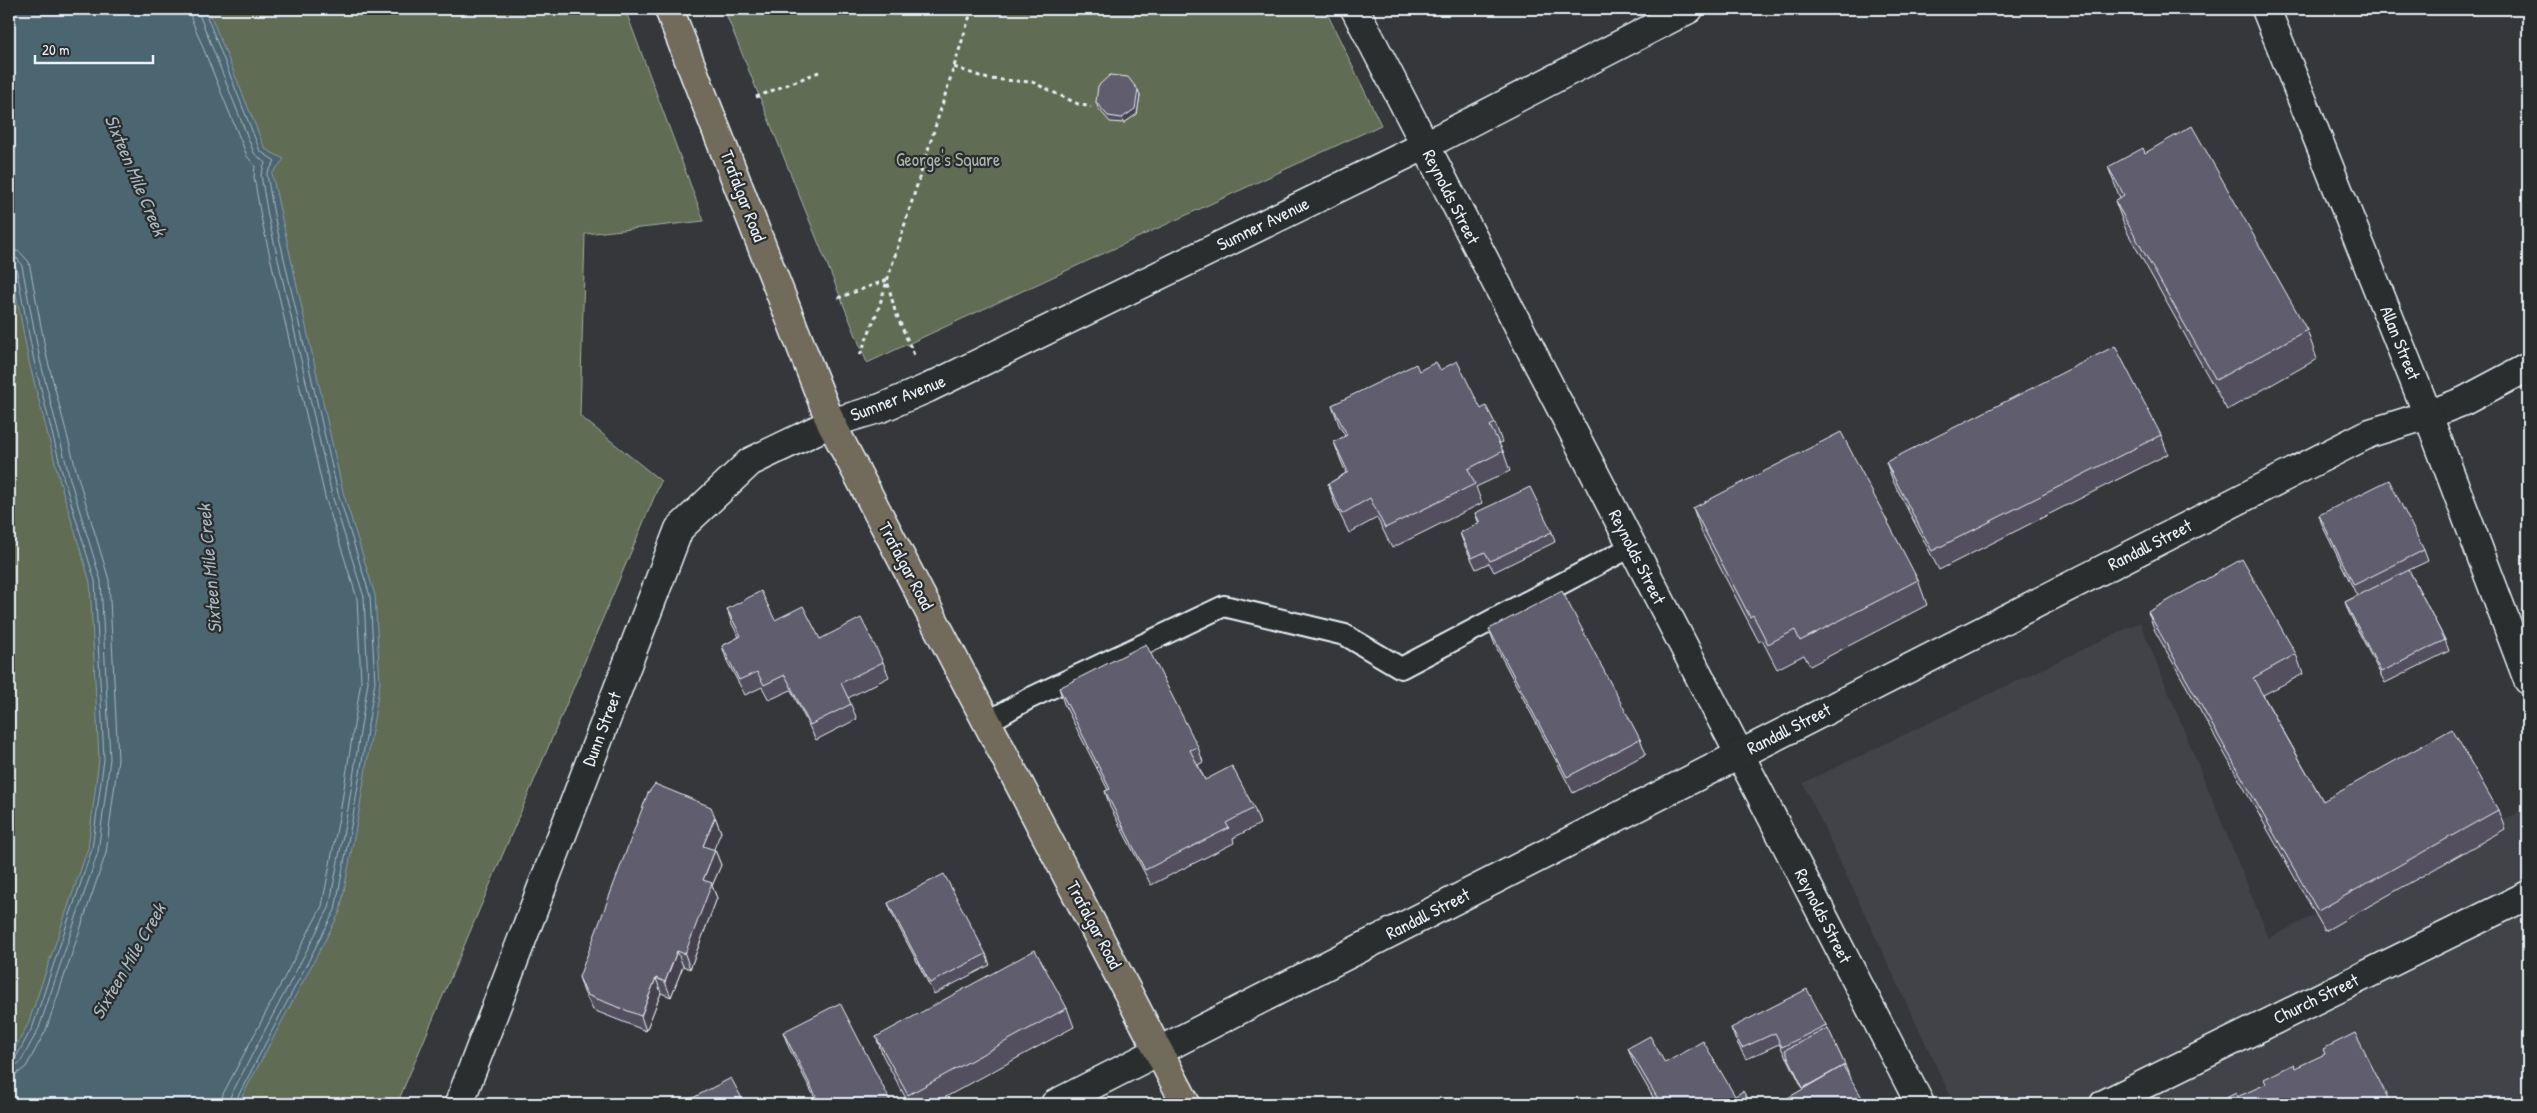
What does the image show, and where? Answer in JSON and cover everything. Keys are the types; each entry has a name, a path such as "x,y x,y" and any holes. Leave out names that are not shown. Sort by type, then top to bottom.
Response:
{"main road":[{"name":"Trafalgar Road","path":"669,9 831,423 1186,1104"}],"street":[{"name":"Reynolds Street","path":"1355,9 1424,146 1920,1104"},
{"name":"Sumner Avenue","path":"831,423 881,408 928,388 1424,146 1689,9"},
{"name":"Allan Street","path":"2266,9 2428,415 2528,680"},
{"name":"Randall Street","path":"1055,1104 2370,433 2428,415 2464,401 2528,367"},
{"name":"Dunn Street","path":"459,1104 679,529 750,462 831,423"},
{"name":"Church Street","path":"2104,1104 2528,895"}],"lane":[{"path":"988,722 1026,700 1224,606 1345,635 1401,668 1631,547"}],"path":[{"path":"860,355 887,280 972,9"},
{"path":"954,68 988,80 1032,82 1078,104 1092,106"},
{"path":"756,97 819,72"},
{"path":"838,298 887,280"},
{"path":"887,280 895,311 928,388"}],"shaded area":[{"path":"2140,622 2269,938 2527,808 2528,1104 1954,1104 1803,783"}],"green space":[{"path":"9,9 625,9 704,221 585,234 580,416 661,481 397,1104 9,1104"},
{"name":"George's Square","path":"724,9 1325,9 1381,125 867,363"}],"water":[{"name":"Sixteen Mile Creek","path":"9,9 208,9 265,149 284,159 272,174 343,492 375,595 380,682 340,912 238,1104 9,1104 9,1060 28,1024 88,848 99,759 90,582 60,482 29,362 9,255"}],"building":[{"path":"1110,75 1128,77 1138,90 1135,109 1122,118 1108,116 1096,102 1098,86"},
{"path":"2192,126 2307,330 2216,380 2115,201 2124,195 2108,167 2143,148 2145,153"},
{"path":"2115,346 2161,435 1932,551 1886,462"},
{"path":"1457,361 1481,409 1486,406 1495,423 1490,426 1503,451 1468,469 1475,484 1385,528 1370,498 1342,514 1328,484 1348,472 1334,442 1347,435 1332,405 1416,364 1419,371 1436,362 1440,370"},
{"path":"1841,432 1918,580 1800,641 1795,630 1768,644 1753,615 1750,617 1693,508"},
{"path":"2389,480 2424,550 2354,585 2319,515"},
{"path":"1530,487 1552,532 1490,561 1485,552 1472,558 1460,533 1480,523 1475,513"},
{"path":"2242,559 2296,654 2253,678 2323,801 2452,729 2498,810 2318,911 2148,612"},
{"path":"2409,570 2445,640 2381,672 2345,602"},
{"path":"761,591 775,620 803,606 820,639 861,618 883,662 841,683 851,704 810,725 785,675 764,685 757,672 739,680 722,646 741,636 727,609"},
{"path":"1562,591 1640,739 1567,777 1489,629"},
{"path":"1146,644 1198,747 1190,750 1205,780 1232,766 1254,808 1226,823 1229,828 1145,870 1105,791 1110,789 1059,688"},
{"path":"655,784 711,807 715,817 703,846 715,850 703,880 712,883 685,954 677,951 665,982 656,978 641,1016 587,995 579,977 648,793"},
{"path":"944,874 986,954 930,983 888,903"},
{"path":"1035,950 1067,1008 908,1095 876,1037"},
{"path":"1807,989 1826,1025 1782,1047 1775,1033 1742,1048 1731,1028"},
{"path":"840,1003 892,1104 820,1104 783,1032"},
{"path":"1828,1028 1845,1065 1803,1088 1785,1050"},
{"path":"2355,1033 2391,1104 2214,1104 2236,1093 2237,1097 2266,1084 2264,1079 2294,1064 2295,1068 2325,1054 2323,1049"},
{"path":"1650,1036 1665,1063 1703,1041 1735,1096 1743,1091 1751,1104 1661,1104 1628,1048"},
{"path":"1843,1066 1866,1104 1777,1104"},
{"path":"731,1078 745,1104 683,1103"}]}
